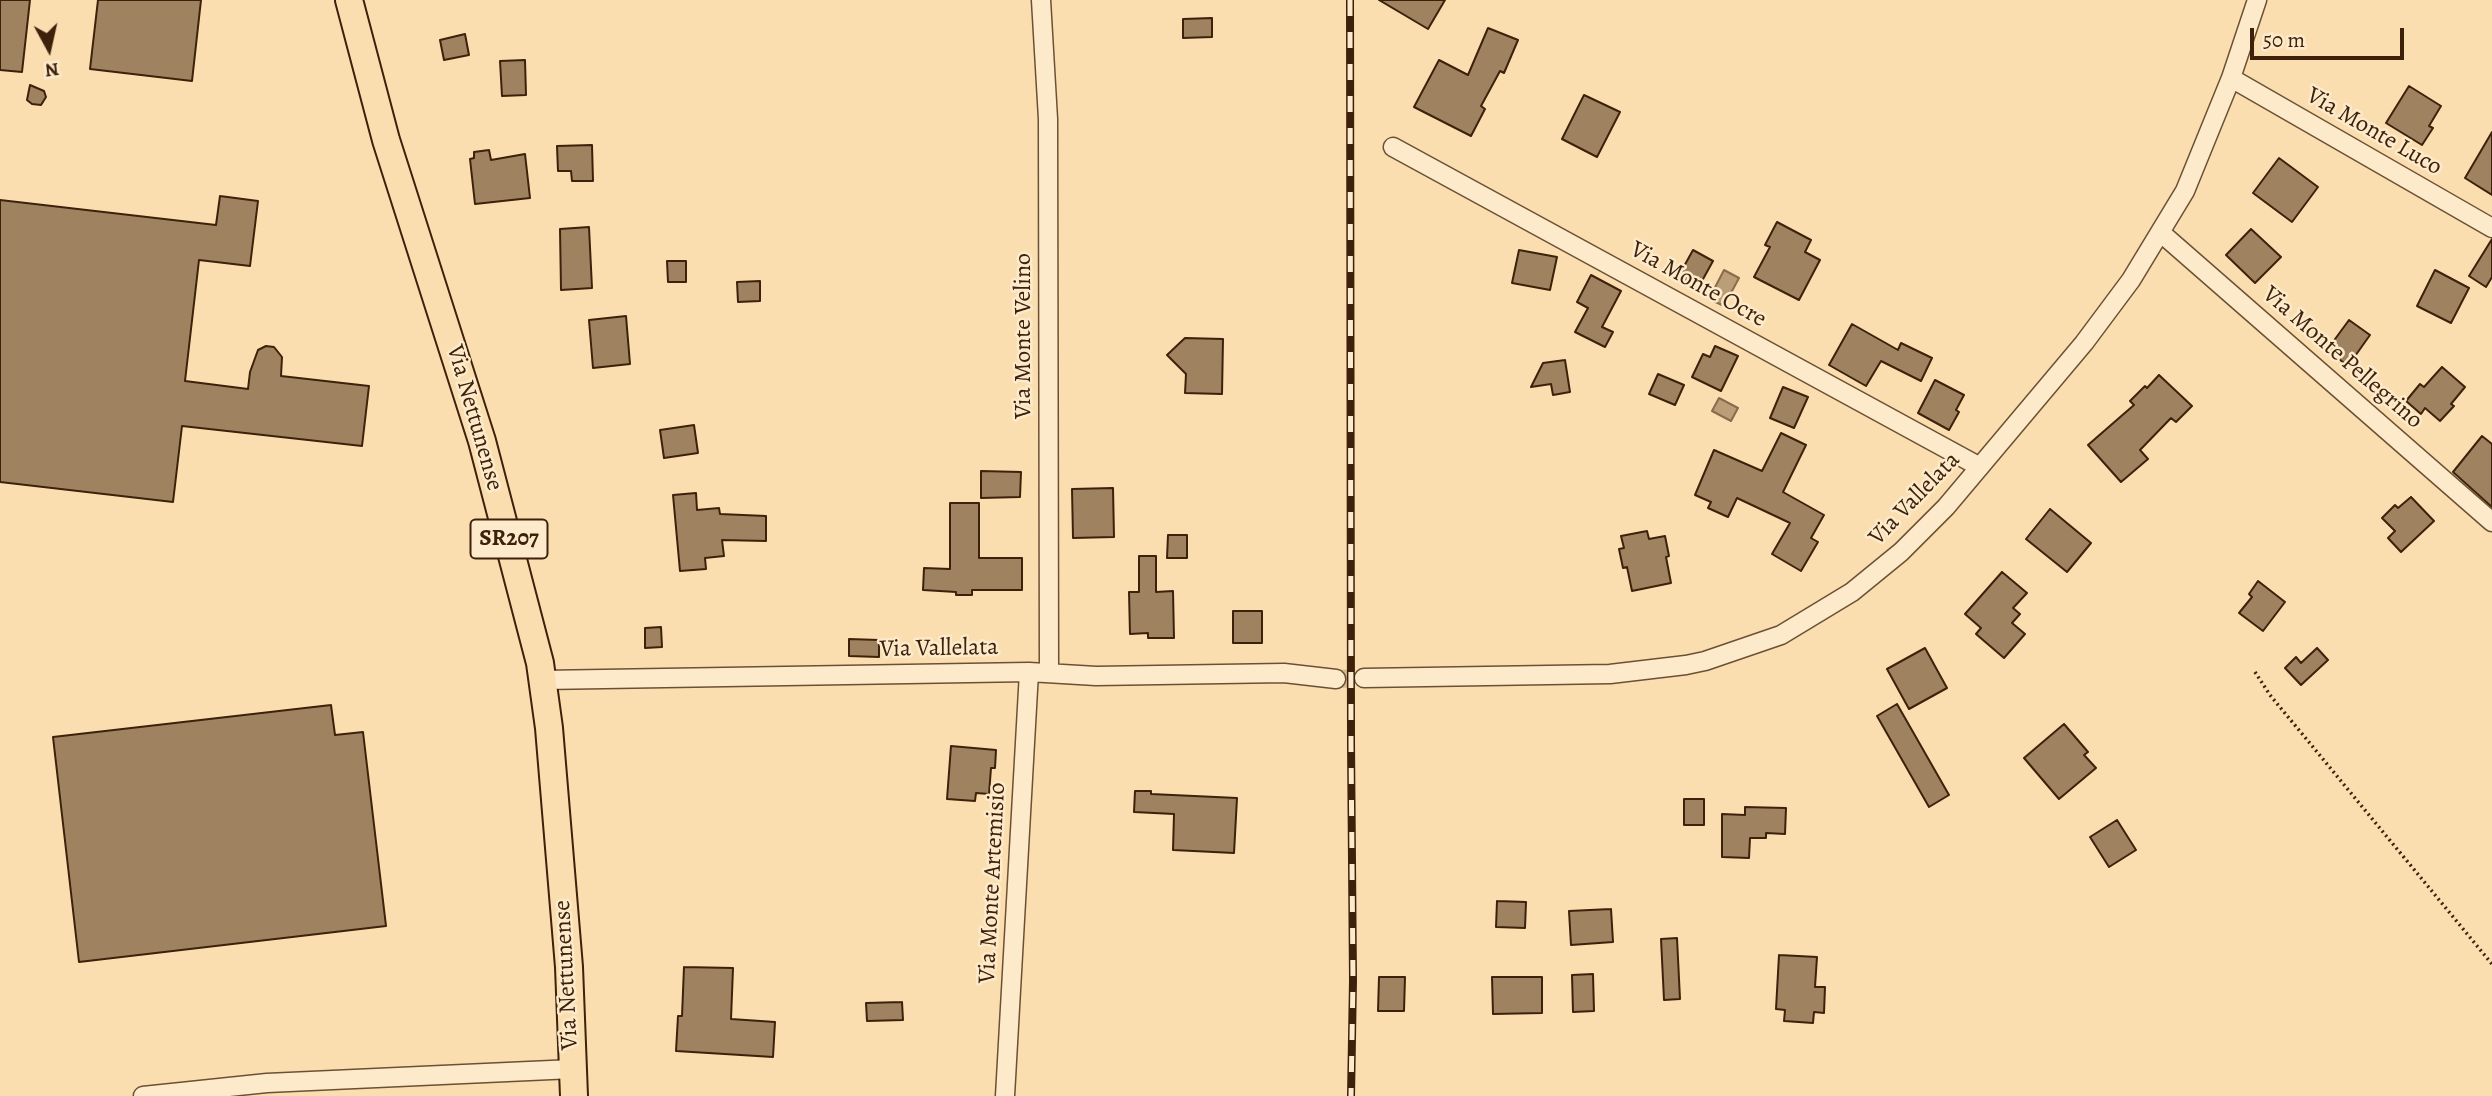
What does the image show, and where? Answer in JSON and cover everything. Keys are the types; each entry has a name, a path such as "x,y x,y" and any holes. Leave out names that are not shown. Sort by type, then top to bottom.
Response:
{"main road":[{"name":"Via Nettunense","path":"349,0 383,130 482,441 532,627 543,680 569,967 574,1096"}],"street":[{"name":"Via Monte Velino","path":"1041,0 1048,119 1049,672"},
{"name":"Via Vallelata","path":"1364,678 1610,674 1696,663 1781,635 1852,592 1901,552 1946,507 2106,315 2185,191 2231,78 2257,0"},
{"name":"Via Monte Luco","path":"2231,78 2492,228"},
{"name":"Via Monte Ocre","path":"1393,147 1980,467"},
{"name":"Via Monte Pellegrino","path":"2160,232 2492,522"},
{"name":"Via Vallelata","path":"543,680 1029,672 1096,676 1284,673 1336,679"},
{"name":"Via Monte Artemisio","path":"1005,1096 1029,672"},
{"path":"143,1096 267,1083 573,1069"}],"path":[{"path":"2255,672 2270,695 2492,964"}],"shaded area":[{"path":"1724,270 1739,278 1724,306 1709,299"},
{"path":"1719,398 1738,408 1731,421 1712,411"}],"building":[{"path":"0,0 30,0 22,72 0,70"},
{"path":"98,0 201,0 192,81 90,69"},
{"path":"1379,0 1445,0 1428,29"},
{"path":"1212,18 1212,37 1183,38 1183,19"},
{"path":"1488,28 1518,40 1504,73 1500,71 1481,106 1485,109 1471,136 1414,107 1439,60 1468,75"},
{"path":"465,34 469,55 444,60 440,40"},
{"path":"525,60 526,95 502,96 500,61"},
{"path":"30,85 44,91 46,97 41,105 27,100"},
{"path":"2409,86 2441,106 2429,126 2433,128 2422,145 2386,123"},
{"path":"1584,95 1620,112 1597,157 1562,139"},
{"path":"2492,132 2492,195 2465,178"},
{"path":"592,145 593,181 572,181 571,171 558,171 557,146"},
{"path":"489,150 491,160 525,154 530,198 475,204 470,159 474,158 474,152"},
{"path":"2279,158 2318,187 2292,222 2253,193"},
{"path":"220,196 258,201 250,266 199,260 185,381 248,389 250,372 258,350 266,346 274,347 282,357 281,376 369,386 362,446 182,426 173,502 0,482 0,200 216,225"},
{"path":"1777,222 1811,240 1805,252 1820,260 1799,300 1754,277 1770,247 1765,245"},
{"path":"589,227 592,288 561,290 560,229"},
{"path":"2251,229 2281,257 2255,283 2226,255"},
{"path":"2492,239 2492,277 2486,287 2469,276"},
{"path":"1519,250 1557,257 1550,290 1512,283"},
{"path":"1693,250 1713,261 1697,290 1677,279"},
{"path":"667,261 686,261 686,282 668,282"},
{"path":"2435,270 2469,288 2451,323 2417,306"},
{"path":"1591,275 1621,291 1602,327 1613,332 1605,347 1575,332 1588,308 1577,302"},
{"path":"760,281 760,301 738,302 737,282"},
{"path":"626,316 630,364 593,368 589,320"},
{"path":"2349,320 2370,335 2348,366 2327,350"},
{"path":"1852,324 1898,350 1901,343 1932,358 1921,381 1881,361 1866,386 1829,365"},
{"path":"1185,338 1223,339 1222,394 1185,393 1186,374 1167,355"},
{"path":"1715,346 1738,356 1721,391 1692,377 1703,354 1710,357"},
{"path":"1565,360 1570,392 1553,395 1551,384 1531,387 1543,363"},
{"path":"2442,367 2465,387 2451,404 2454,406 2440,421 2425,408 2421,414 2406,401 2420,384 2424,387"},
{"path":"1658,374 1684,385 1675,405 1649,394"},
{"path":"2159,375 2192,406 2176,422 2171,418 2140,450 2148,459 2121,482 2088,445 2134,405 2130,401"},
{"path":"1935,380 1964,395 1956,410 1959,412 1949,430 1918,413"},
{"path":"1783,387 1808,397 1794,428 1770,418"},
{"path":"694,425 698,453 664,458 660,430"},
{"path":"1781,433 1806,445 1783,492 1824,515 1811,538 1818,542 1801,571 1772,554 1790,523 1737,498 1728,517 1708,508 1711,502 1695,495 1714,450 1762,471"},
{"path":"2482,436 2492,444 2492,507 2453,472"},
{"path":"981,471 1021,472 1020,497 981,498"},
{"path":"1113,488 1114,537 1073,538 1072,489"},
{"path":"696,493 697,510 719,508 720,514 766,516 766,541 722,540 724,556 705,558 706,569 680,571 673,495"},
{"path":"2411,497 2434,521 2401,552 2388,538 2395,531 2382,518 2395,505 2398,508"},
{"path":"950,503 979,503 979,558 1022,558 1022,590 972,590 972,595 956,595 956,592 923,590 924,568 950,569"},
{"path":"2050,509 2091,543 2067,572 2026,539"},
{"path":"1647,531 1649,539 1665,536 1671,583 1632,591 1627,567 1623,568 1619,549 1624,548 1621,536"},
{"path":"1168,535 1187,535 1187,558 1167,558"},
{"path":"1139,556 1156,556 1156,592 1173,591 1174,638 1148,638 1148,633 1130,634 1129,592 1139,592"},
{"path":"2002,572 2027,593 2013,608 2020,614 2012,623 2025,634 2004,658 1976,634 1981,628 1965,614"},
{"path":"2258,581 2285,602 2263,631 2239,613 2252,597 2249,594"},
{"path":"1233,611 1262,611 1262,643 1233,643"},
{"path":"661,627 662,647 645,648 645,628"},
{"path":"849,639 879,640 879,657 849,656"},
{"path":"1925,648 1947,688 1909,709 1887,669"},
{"path":"2317,648 2328,660 2301,685 2285,668 2296,657 2301,663"},
{"path":"1897,704 1949,795 1929,807 1877,716"},
{"path":"331,705 335,735 363,732 386,926 79,962 53,737"},
{"path":"2064,724 2088,752 2084,755 2096,768 2059,799 2024,758"},
{"path":"951,746 996,750 995,768 991,768 989,794 976,793 975,801 947,799"},
{"path":"1135,791 1237,798 1234,853 1173,850 1174,814 1134,812"},
{"path":"1684,799 1704,799 1704,825 1684,825"},
{"path":"1745,807 1786,808 1785,834 1766,833 1766,838 1750,838 1749,858 1722,857 1722,814 1745,815"},
{"path":"2117,820 2136,850 2109,867 2090,837"},
{"path":"1497,901 1526,902 1525,928 1496,927"},
{"path":"1611,909 1613,942 1571,945 1569,911"},
{"path":"1677,938 1680,999 1664,1000 1661,939"},
{"path":"1779,955 1817,957 1815,987 1825,987 1824,1013 1814,1012 1813,1023 1784,1021 1785,1010 1776,1009"},
{"path":"684,967 733,968 731,1019 775,1022 773,1057 676,1051 678,1016 682,1016"},
{"path":"1593,974 1594,1011 1573,1012 1572,975"},
{"path":"1379,977 1405,977 1404,1011 1378,1011"},
{"path":"1492,977 1542,977 1542,1013 1493,1014"},
{"path":"902,1002 903,1020 867,1021 866,1003"}],"tunnel":[{"path":"1336,679 1364,678"}],"railway":[{"path":"1350,0 1353,980 1351,1096"}]}
